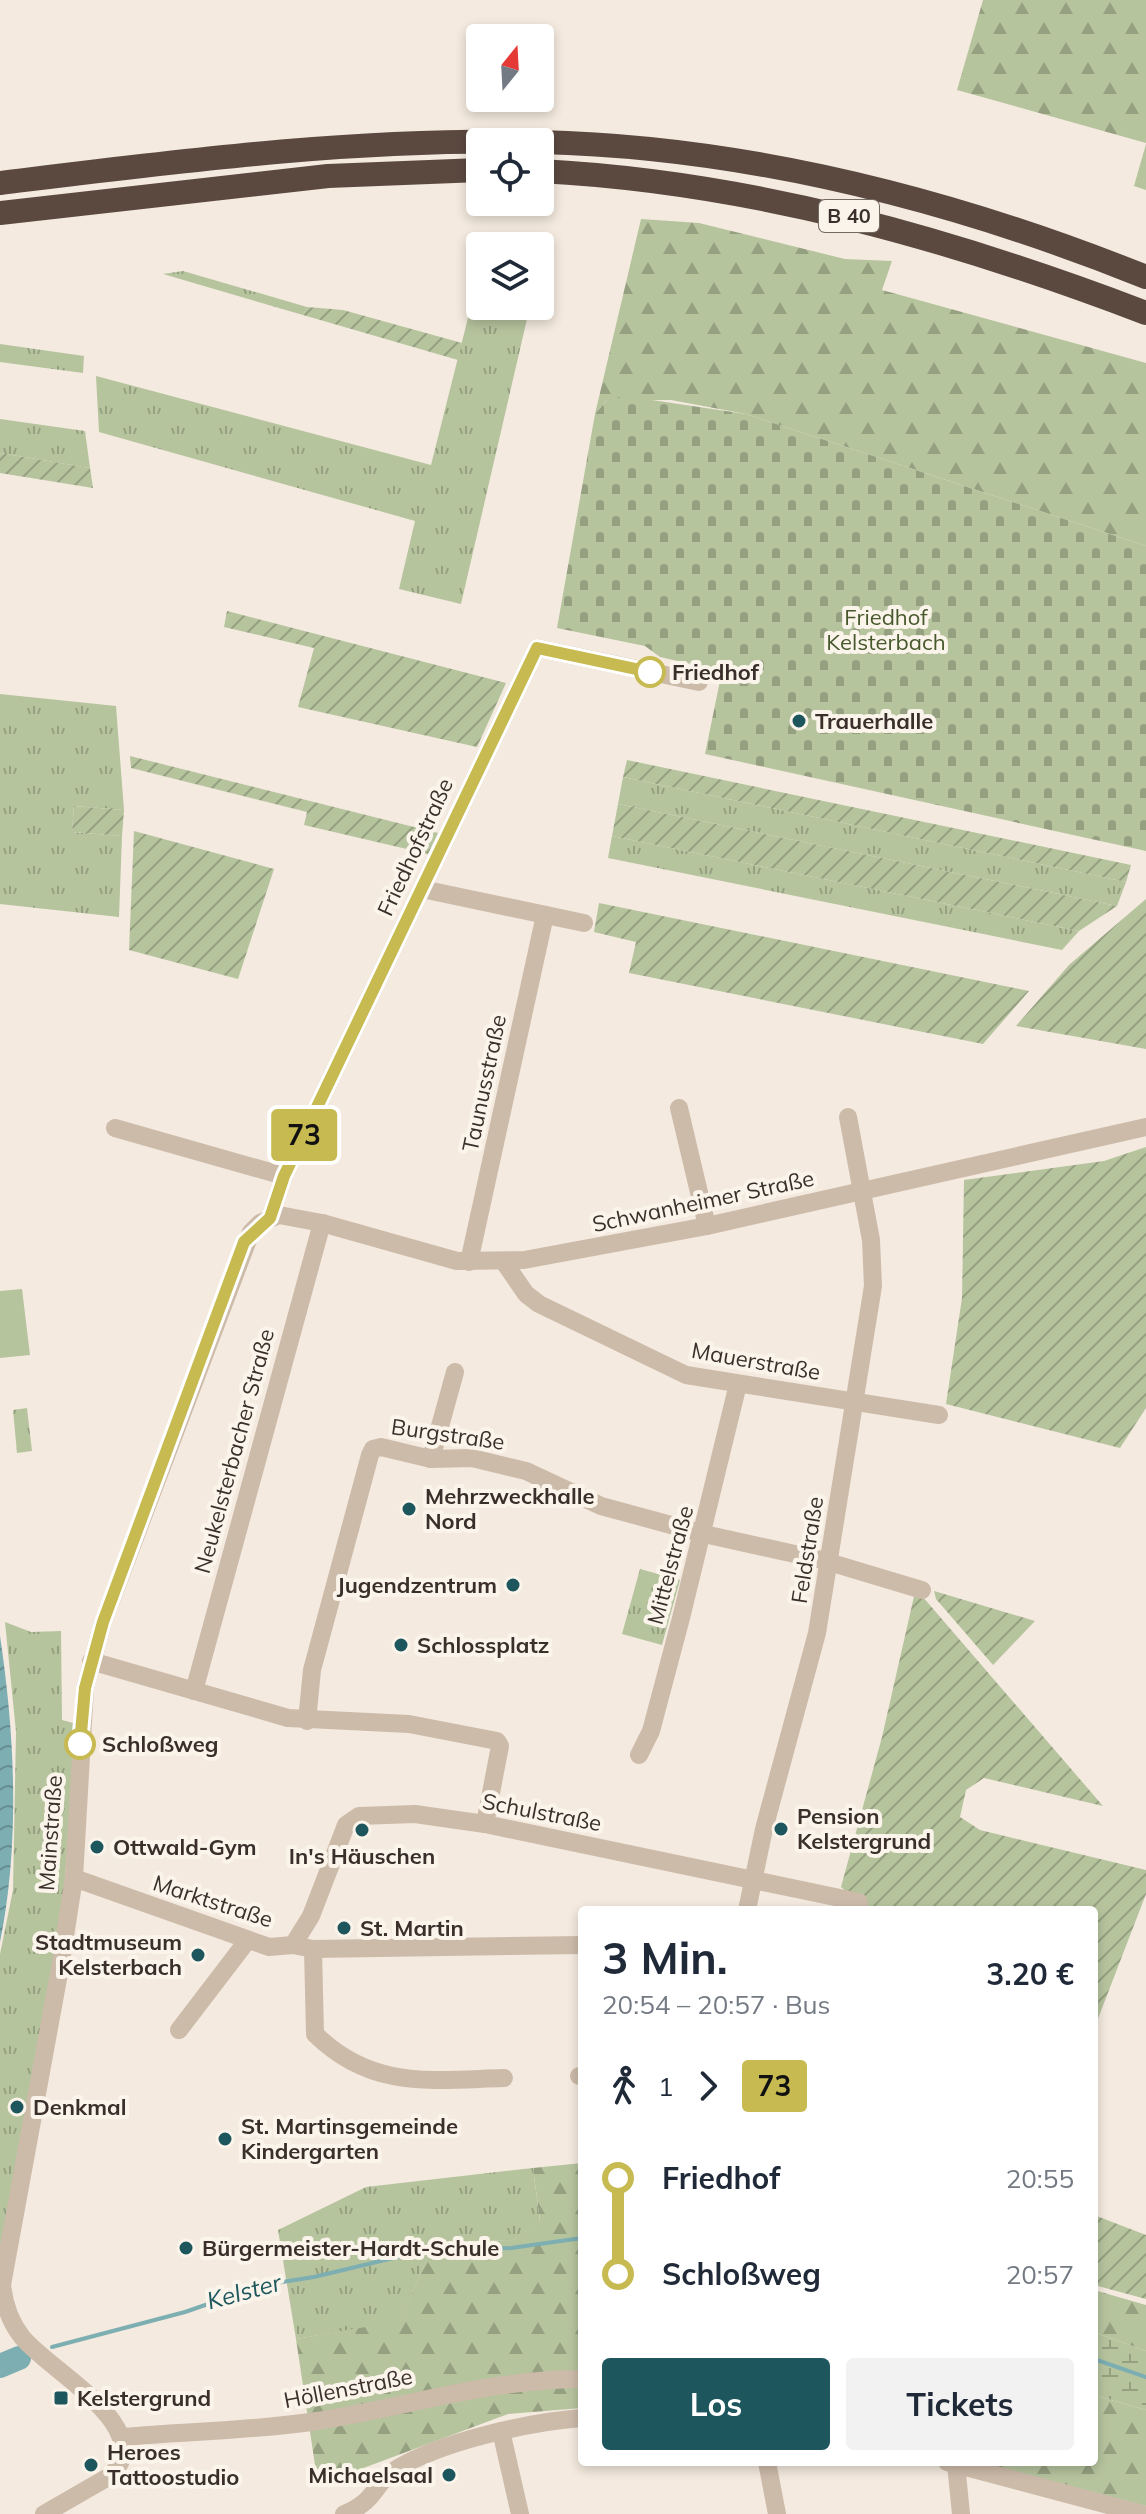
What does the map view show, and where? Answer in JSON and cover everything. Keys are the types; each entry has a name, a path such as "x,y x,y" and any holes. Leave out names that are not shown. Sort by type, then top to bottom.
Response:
{"highway":[{"name":"B 40","path":"0,183 314,146 466,140"},
{"name":"B 40","path":"554,143 624,146 699,155 834,180 1008,228 1146,277"},
{"path":"0,213 367,173 466,170"},
{"name":"B 40","path":"554,172 695,186 813,207 985,255 1146,313"}],"street":[{"name":"Friedhofstraße","path":"270,1218 284,1176 537,648 699,682"},
{"path":"422,889 584,923"},
{"name":"Taunusstraße","path":"469,1262 545,915"},
{"path":"679,1108 707,1226"},
{"name":"Feldstraße","path":"748,1906 817,1633 873,1286 864,1191 848,1117"},
{"name":"Schwanheimer Straße","path":"270,1218 291,1217 322,1223 405,1248 469,1262 504,1262 707,1226 1146,1127"},
{"path":"115,1128 284,1176"},
{"name":"Mainstraße","path":"123,2437 116,2425 86,2395 23,2338 10,2317 2,2285 74,1878 80,1744 91,1661 244,1242 270,1218"},
{"name":"Neukelsterbacher Straße","path":"194,1691 322,1223"},
{"name":"Mauerstraße","path":"504,1262 526,1294 539,1304 673,1371 939,1415"},
{"path":"431,1459 455,1372"},
{"name":"Mittelstraße","path":"639,1755 651,1731 704,1534 738,1384"},
{"name":"Burgstraße","path":"307,1721 312,1670 370,1455 381,1447 431,1459 472,1458 526,1471 593,1503 922,1590"},
{"path":"91,1661 307,1721 409,1724 497,1741 500,1746 485,1824"},
{"name":"Schulstraße","path":"293,1945 311,1916 350,1820 359,1816 415,1814 485,1824 859,1902"},
{"name":"Marktstraße","path":"74,1878 269,1947 578,1945"},
{"path":"179,2030 247,1941"},
{"path":"313,1949 315,2034 353,2062 382,2076 406,2081 504,2078"},
{"name":"Höllenstraße","path":"123,2437 196,2435 305,2423 482,2387 578,2379"},
{"path":"344,2514 362,2507 375,2495 385,2477 398,2468 501,2431 546,2420 578,2418"},
{"path":"501,2431 520,2514"},
{"path":"44,2514 118,2468 124,2456 123,2437"},
{"path":"768,2466 777,2514"},
{"path":"952,2466 961,2514"},
{"path":"962,2466 1142,2514"},
{"path":"375,2495 379,2514"}],"green space":[{"path":"983,0 1146,0 1146,143 957,90"},
{"path":"1146,144 1146,190 1134,186"},
{"path":"641,219 699,223 845,259 892,261 882,290 1146,363 1146,546 746,414 671,400 607,400 595,414"},
{"path":"183,271 307,307 303,315 163,274"},
{"path":"307,307 343,310 462,343 458,360 303,315"},
{"path":"467,320 527,320 461,604 399,589 415,521 99,432 96,376 431,465"},
{"path":"0,344 84,356 83,373 0,362"},
{"name":"Friedhof Kelsterbach","path":"625,396 746,414 1146,546 1146,851 705,754 722,671 660,657 645,646 557,628 595,414 607,400"},
{"path":"0,419 85,431 90,468 0,453"},
{"path":"0,453 90,468 93,488 0,473"},
{"path":"227,611 506,683 477,747 298,707 314,648 224,627"},
{"path":"0,694 116,706 124,810 74,806 72,832 122,836 119,917 0,904"},
{"path":"130,756 438,833 428,854 304,825 307,812 131,768"},
{"path":"627,760 1131,865 1126,882 623,777"},
{"path":"623,777 1126,882 1117,906 618,804"},
{"path":"618,804 1117,906 1079,931 612,836"},
{"path":"74,806 124,810 122,836 72,832"},
{"path":"134,831 274,869 238,979 129,950"},
{"path":"612,836 1079,931 1062,950 608,858"},
{"path":"1146,899 1146,1049 1016,1026 1069,965"},
{"path":"599,903 1029,991 983,1044 629,973 636,942 594,932"},
{"path":"1146,1147 1146,1408 1120,1448 946,1404 962,1298 964,1180 1104,1161"},
{"path":"22,1289 30,1355 0,1358 0,1291"},
{"path":"27,1408 32,1451 17,1453 13,1410"},
{"path":"640,1569 680,1580 662,1645 622,1634"},
{"path":"934,1591 1035,1621 993,1665 936,1599"},
{"path":"915,1592 922,1596 1103,1806 984,1778 966,1790 960,1817 980,1830 1146,1870 1146,1894 1098,2019 1098,1906 862,1906 841,1887 882,1737"},
{"path":"5,1622 31,1632 61,1631 62,1720 77,1724 58,1969 0,2253 0,1954 13,1890 16,1732"},
{"path":"578,2163 578,2408 508,2414 318,2485 296,2339 400,2321 434,2242 513,2240 540,2221 533,2168"},
{"path":"533,2168 540,2222 513,2240 434,2242 400,2322 296,2339 278,2230 366,2187"},
{"path":"1098,2217 1146,2235 1146,2299 1098,2286"},
{"path":"1098,2291 1146,2305 1146,2351 1098,2333"},
{"path":"1098,2333 1146,2351 1146,2410 1098,2396"},
{"path":"1098,2396 1146,2410 1146,2506 994,2466 1098,2466"}],"water":[{"path":"0,1636 12,1751 13,1828 0,1942"}],"waterway":[{"name":"Kelster","path":"52,2347 185,2312 263,2285 314,2277 414,2253 511,2248 578,2239"},
{"name":"Kelster","path":"0,2366 19,2358"},
{"name":"Kelster","path":"1098,2360 1146,2377"}],"bus line":[{"name":"73","path":"80,1744 85,1688 103,1622 244,1242 260,1223 270,1218 272,1204 284,1176 537,648 650,672"}],"place":[{"name":"Friedhof","path":"650,672"},
{"name":"Trauerhalle","path":"799,721"},
{"name":"Mehrzweckhalle Nord","path":"409,1509"},
{"name":"Jugendzentrum","path":"513,1585"},
{"name":"Schlossplatz","path":"401,1645"},
{"name":"Schloßweg","path":"80,1744"},
{"name":"Pension Kelstergrund","path":"781,1829"},
{"name":"In's Häuschen","path":"362,1830"},
{"name":"Ottwald-Gym","path":"97,1847"},
{"name":"St. Martin","path":"344,1928"},
{"name":"Stadtmuseum Kelsterbach","path":"198,1955"},
{"name":"Denkmal","path":"17,2107"},
{"name":"St. Martinsgemeinde Kindergarten","path":"225,2139"},
{"name":"Bürgermeister-Hardt-Schule","path":"186,2248"},
{"name":"Kelstergrund","path":"61,2398"},
{"name":"Heroes Tattoostudio","path":"91,2465"},
{"name":"Michaelsaal","path":"449,2475"}]}
